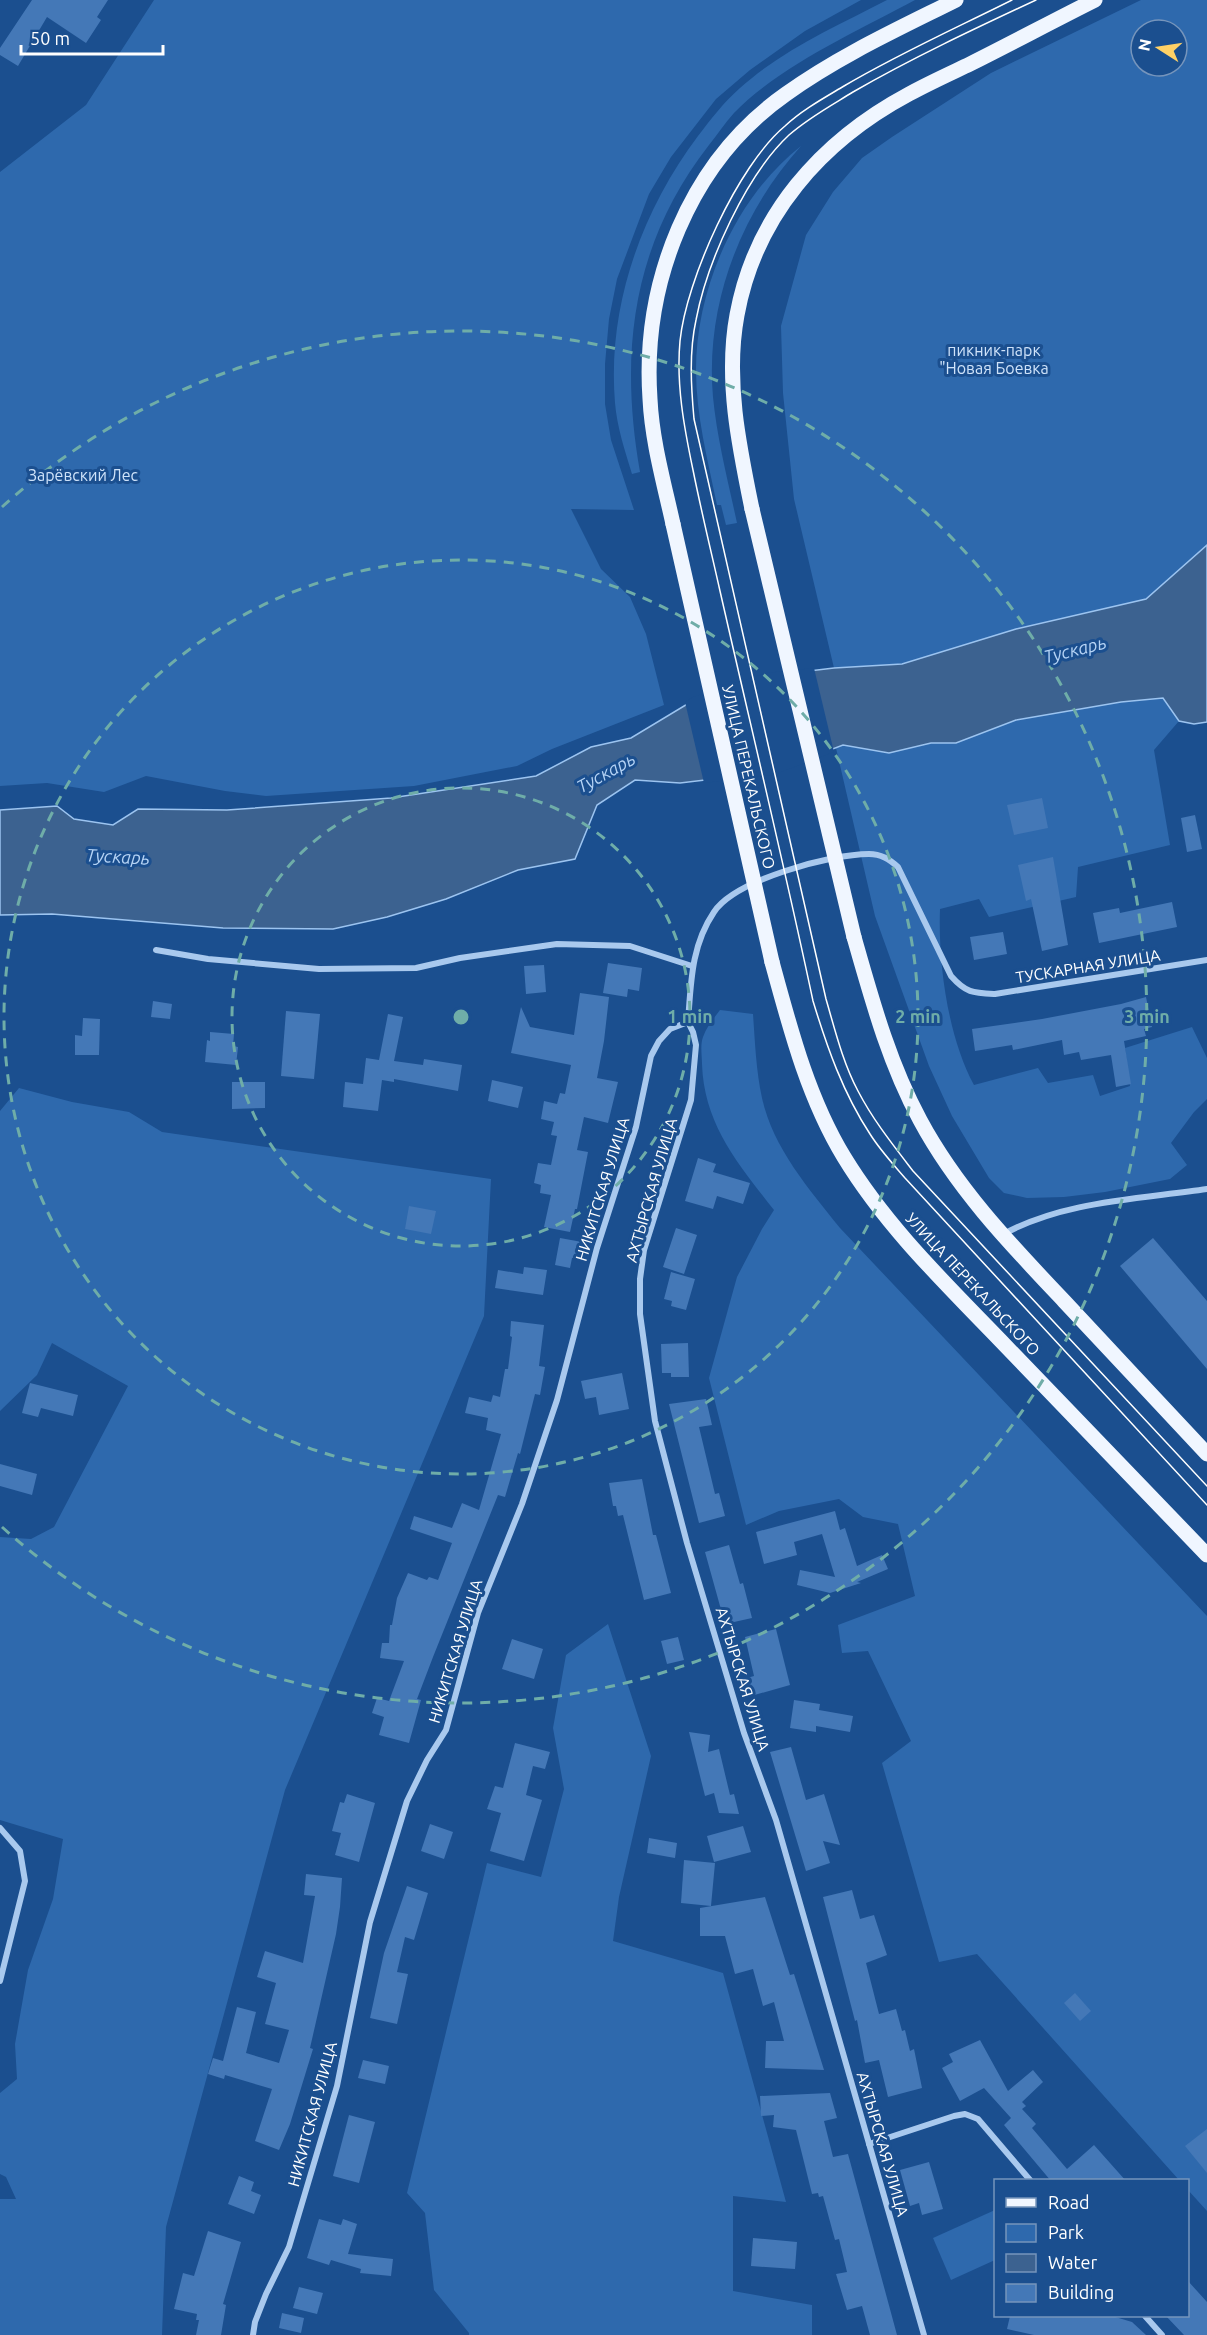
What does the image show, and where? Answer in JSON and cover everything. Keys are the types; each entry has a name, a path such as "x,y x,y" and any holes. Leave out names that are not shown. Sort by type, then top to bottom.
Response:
{"main road":[{"name":"УЛИЦА ПЕРЕКАЛЬСКОГО","path":"956,0 844,55 784,95 746,127 718,160 697,192 673,240 652,319 648,358 650,401 656,444 772,962 793,1038 820,1111 843,1156 868,1193 914,1250 1207,1555"},
{"path":"1095,0 907,95 857,128 822,158 789,193 761,239 745,282 737,316 734,404 741,458 752,508 854,937 877,1019 906,1093 921,1122 961,1185 1002,1235 1207,1454"}],"street":[{"name":"АХТЫРСКАЯ УЛИЦА","path":"924,2335 776,1820 744,1733 694,1565 655,1421 640,1314 640,1279 644,1250 691,1100 696,1045 688,1022 692,966 700,936 714,911 724,899 778,873 815,862 870,854 888,858 898,867 951,976 960,987 974,993"},
{"path":"156,950 208,959 319,969 416,968 460,958 557,944 630,946 692,966"},
{"name":"ТУСКАРНАЯ УЛИЦА","path":"974,993 995,994 1207,960"},
{"name":"НИКИТСКАЯ УЛИЦА","path":"253,2335 255,2322 266,2294 289,2247 337,2086 370,1922 407,1801 427,1760 446,1730 478,1614 522,1504 557,1400 597,1248 636,1127 651,1056 659,1041 670,1029 688,1022"},
{"path":"1002,1235 1018,1226 1063,1210 1207,1189"},
{"path":"0,1828 20,1851 25,1881 0,1981"},
{"path":"869,2144 965,2114 978,2119 1028,2179"},
{"path":"1146,2317 1162,2335"}],"green space":[{"name":"Зарёвский Лес","path":"154,0 861,0 805,31 750,70 716,99 671,157 649,194 617,279 609,319 605,364 605,404 611,440 634,510 571,509 601,569 630,597 646,634 664,705 552,749 517,766 414,786 266,796 225,791 146,776 104,792 47,783 0,786 0,172 86,105"},
{"path":"887,0 915,0 820,50 752,96 727,121 683,183 663,221 648,260 638,301 632,342 631,384 640,472 632,474 619,430 615,403 614,367 617,331 632,262 660,196 698,136 723,105 756,74 792,50"},
{"name":"пикник-парк \"Новая Боевка","path":"1141,0 1207,0 1207,545 1146,599 1016,629 902,664 834,668 794,499 783,393 781,326 806,235 833,192 862,158 991,73"},
{"path":"801,146 760,201 744,231 721,295 712,363 713,397 720,444 737,523 726,525 721,505 717,505 698,404 696,370 703,308 724,246 739,218 757,191"},
{"path":"1163,698 1179,721 1154,750 1170,845 1078,867 1076,897 989,917 979,899 940,909 941,953 951,1023 957,1045 974,1085 1038,1068 1048,1083 1093,1075 1100,1096 1130,1086 1125,1048 1192,1027 1207,1058 1207,1099 1194,1112 1171,1143 1187,1165 1170,1179 1105,1192 1064,1197 1027,1198 1004,1193 989,1178 952,1116 929,1066 875,916 836,748 843,745 889,753 931,743 956,743 1016,720 1121,702"},
{"path":"720,1010 753,1014 758,1077 767,1116 783,1151 816,1198 840,1228 1207,1616 1207,2211 1189,2191 1189,2179 1178,2179 977,1954 939,1962 882,1763 911,1741 868,1651 842,1653 838,1625 915,1596 898,1524 863,1517 839,1499 779,1511 746,1525 709,1378 737,1277 774,1210 736,1160 716,1125 709,1106 704,1086 702,1043 706,1029"},
{"path":"19,1088 72,1102 129,1112 162,1132 491,1179 484,1316 285,1790 166,2227 162,2335 0,2335 0,2199 16,2199 6,2177 0,2174 0,2093 17,2079 15,2044 28,1970 53,1899 63,1839 0,1820 0,1537 31,1539 54,1527 128,1386 52,1343 37,1375 0,1411 0,1111"},
{"path":"608,1624 651,1756 619,1897 613,1941 723,1973 786,2202 733,2196 733,2291 812,2305 812,2335 469,2335 434,2290 425,2213 407,2193 487,1863 541,1877 564,1789 553,1728 566,1655"},
{"path":"994,2210 994,2260 951,2280 933,2238"}],"water":[{"name":"Тускарь","path":"1207,545 1207,722 1194,724 1179,721 1163,698 1121,702 1016,720 956,743 931,743 889,753 843,745 772,772 680,783 635,780 597,805 575,859 518,870 446,899 387,917 333,929 223,928 52,914 0,915 0,810 57,806 74,819 113,825 138,809 227,810 391,798 536,776 591,747 631,738 694,700 767,676 834,668 902,664 1016,629 1146,599"}],"pier":[{"path":"814,668 834,752 773,775 704,783 685,702 693,697 766,673"}],"building":[{"path":"32,0 108,0 97,17 101,20 86,43 47,17 18,66 0,55 0,48"},
{"path":"1042,798 1048,828 1014,835 1007,805"},
{"path":"1195,815 1202,849 1187,852 1181,818"},
{"path":"1053,857 1068,945 1042,951 1031,899 1026,901 1018,865"},
{"path":"1172,902 1177,927 1099,943 1093,913 1119,908 1120,913"},
{"path":"1003,932 1007,954 974,960 970,937"},
{"path":"608,963 642,968 639,991 628,989 627,997 603,993"},
{"path":"544,965 546,992 526,994 524,966"},
{"path":"580,993 609,997 597,1078 618,1082 608,1123 584,1117 577,1150 588,1152 570,1232 544,1227 551,1195 540,1193 541,1185 534,1183 538,1163 551,1165 557,1136 551,1135 554,1122 541,1119 544,1101 557,1104 560,1093 565,1094 571,1065 511,1053 521,1007 530,1027 574,1035"},
{"path":"1146,997 1152,1027 1144,1029 1146,1036 1124,1041 1131,1084 1116,1087 1111,1055 1081,1060 1079,1052 1064,1055 1062,1040 1013,1050 1012,1045 975,1051 972,1029 1042,1019"},
{"path":"153,1001 172,1004 170,1019 151,1017"},
{"path":"286,1011 320,1014 314,1079 281,1076"},
{"path":"388,1014 403,1017 394,1061 423,1065 424,1059 462,1065 458,1091 394,1079 394,1082 382,1080 378,1111 343,1107 345,1082 363,1084 366,1058 379,1060"},
{"path":"83,1018 100,1019 99,1055 75,1055 75,1035 82,1036"},
{"path":"210,1032 234,1034 233,1046 238,1047 236,1065 205,1062"},
{"path":"492,1080 523,1087 518,1108 488,1101"},
{"path":"232,1082 265,1082 265,1108 232,1109"},
{"path":"698,1158 716,1164 713,1172 750,1183 743,1204 717,1196 713,1209 685,1201"},
{"path":"409,1206 436,1211 431,1234 405,1229"},
{"path":"676,1228 697,1235 684,1274 663,1267"},
{"path":"560,1238 582,1242 578,1259 572,1258 570,1268 555,1265"},
{"path":"1153,1238 1207,1301 1207,1369 1120,1266"},
{"path":"524,1267 547,1270 543,1295 495,1288 498,1270 523,1274"},
{"path":"671,1272 695,1279 686,1310 671,1306 672,1301 664,1299"},
{"path":"511,1321 544,1325 539,1366 545,1367 540,1395 535,1394 520,1454 518,1453 505,1497 498,1495 417,1699 421,1700 409,1743 379,1735 384,1717 372,1713 377,1698 389,1701 404,1661 380,1658 382,1643 389,1643 390,1625 392,1625 397,1598 408,1573 427,1580 429,1577 438,1580 452,1543 410,1529 414,1516 452,1528 462,1503 479,1510 501,1434 486,1430 488,1418 465,1413 469,1397 491,1402 493,1395 500,1397 505,1369 508,1369 512,1337 510,1336"},
{"path":"688,1343 689,1377 671,1377 671,1373 662,1373 661,1344"},
{"path":"622,1373 629,1409 599,1415 596,1397 585,1399 581,1381"},
{"path":"30,1383 78,1395 73,1416 41,1408 38,1417 22,1413"},
{"path":"706,1399 712,1425 699,1427 715,1494 719,1493 725,1516 699,1523 669,1404"},
{"path":"0,1464 37,1474 32,1495 0,1486"},
{"path":"642,1479 653,1535 656,1535 671,1593 644,1600 623,1515 618,1516 616,1506 613,1506 609,1483"},
{"path":"835,1511 840,1530 845,1528 857,1566 882,1555 888,1569 857,1582 861,1583 830,1593 797,1585 800,1570 835,1577 822,1534 794,1542 797,1555 764,1564 756,1532"},
{"path":"729,1545 740,1584 743,1583 752,1618 725,1624 705,1552"},
{"path":"776,1629 790,1685 751,1696 747,1678 754,1676 745,1637"},
{"path":"678,1637 684,1660 667,1664 661,1641"},
{"path":"512,1639 543,1649 534,1679 502,1669"},
{"path":"794,1700 820,1704 819,1710 853,1716 850,1732 816,1726 816,1732 790,1728"},
{"path":"689,1732 710,1735 708,1752 719,1749 730,1795 734,1794 739,1814 719,1813 714,1793 705,1796"},
{"path":"515,1743 550,1752 545,1769 533,1766 526,1795 542,1800 524,1861 490,1851 501,1813 487,1809 495,1786 503,1788"},
{"path":"791,1747 806,1800 824,1794 840,1845 823,1841 830,1863 806,1871 770,1752"},
{"path":"347,1794 375,1803 359,1862 335,1855 341,1833 332,1831 340,1802 344,1803"},
{"path":"430,1824 453,1832 444,1859 421,1851"},
{"path":"743,1826 751,1852 714,1862 707,1836"},
{"path":"649,1838 677,1843 675,1858 647,1853"},
{"path":"684,1860 715,1863 711,1906 681,1903"},
{"path":"306,1874 342,1878 340,1907 310,2048 313,2049 290,2124 279,2150 255,2141 272,2089 225,2075 224,2079 208,2074 213,2058 223,2061 237,2007 256,2012 246,2053 279,2063 289,2030 265,2024 276,1983 257,1977 265,1951 303,1963 315,1896 304,1895"},
{"path":"407,1886 428,1893 414,1940 405,1937 397,1972 408,1974 397,2024 370,2018 384,1953"},
{"path":"852,1890 860,1919 874,1915 887,1955 866,1963 879,2014 896,2009 902,2031 905,2030 910,2051 914,2049 922,2088 888,2097 879,2060 865,2063 857,2020 855,2021 823,1897"},
{"path":"765,1897 790,1975 794,1974 824,2070 765,2068 766,2041 784,2041 774,2002 763,2006 753,1969 735,1974 725,1936 700,1936 700,1908"},
{"path":"1075,1993 1091,2011 1080,2021 1064,2003"},
{"path":"980,2040 1008,2091 1033,2070 1043,2082 1022,2102 1026,2106 1022,2109 1036,2124 1032,2128 1067,2169 1094,2145 1124,2179 1049,2179 1004,2125 1011,2118 984,2088 960,2101 942,2068 953,2062 949,2054"},
{"path":"363,2060 389,2066 385,2084 358,2078"},
{"path":"830,2093 837,2118 824,2121 833,2157 848,2154 897,2335 870,2335 862,2306 847,2310 836,2274 847,2272 839,2239 835,2240 823,2196 819,2197 818,2193 812,2194 796,2130 773,2127 774,2115 761,2116 760,2096"},
{"path":"349,2115 375,2122 359,2183 333,2176"},
{"path":"1207,2129 1207,2173 1185,2146"},
{"path":"929,2162 943,2209 922,2215 919,2203 910,2206 900,2170"},
{"path":"239,2176 254,2182 251,2191 261,2195 254,2214 228,2204"},
{"path":"319,2219 341,2225 343,2219 357,2224 348,2254 393,2259 391,2276 360,2273 361,2269 331,2260 329,2265 307,2258"},
{"path":"208,2231 241,2242 223,2304 226,2305 221,2335 196,2335 199,2320 196,2320 197,2314 174,2309 183,2273 194,2276"},
{"path":"753,2238 797,2242 795,2269 751,2266"},
{"path":"1189,2282 1207,2302 1207,2335 1184,2335 1167,2317 1189,2317"},
{"path":"299,2287 323,2293 317,2314 293,2308"},
{"path":"282,2313 304,2318 301,2333 279,2328"},
{"path":"1010,2317 1115,2317 1132,2322 1146,2335 1034,2335 1007,2329"}],"tram line":[{"path":"1012,0 864,74 813,104 767,144 750,167 717,225 692,287 680,341 679,373 682,406 699,500 813,1001 844,1086 874,1140 905,1178 1207,1505"},
{"path":"1036,0 875,79 804,123 773,152 730,221 701,297 692,357 691,382 694,419 826,999 853,1080 877,1122 913,1171 1207,1486"}]}
